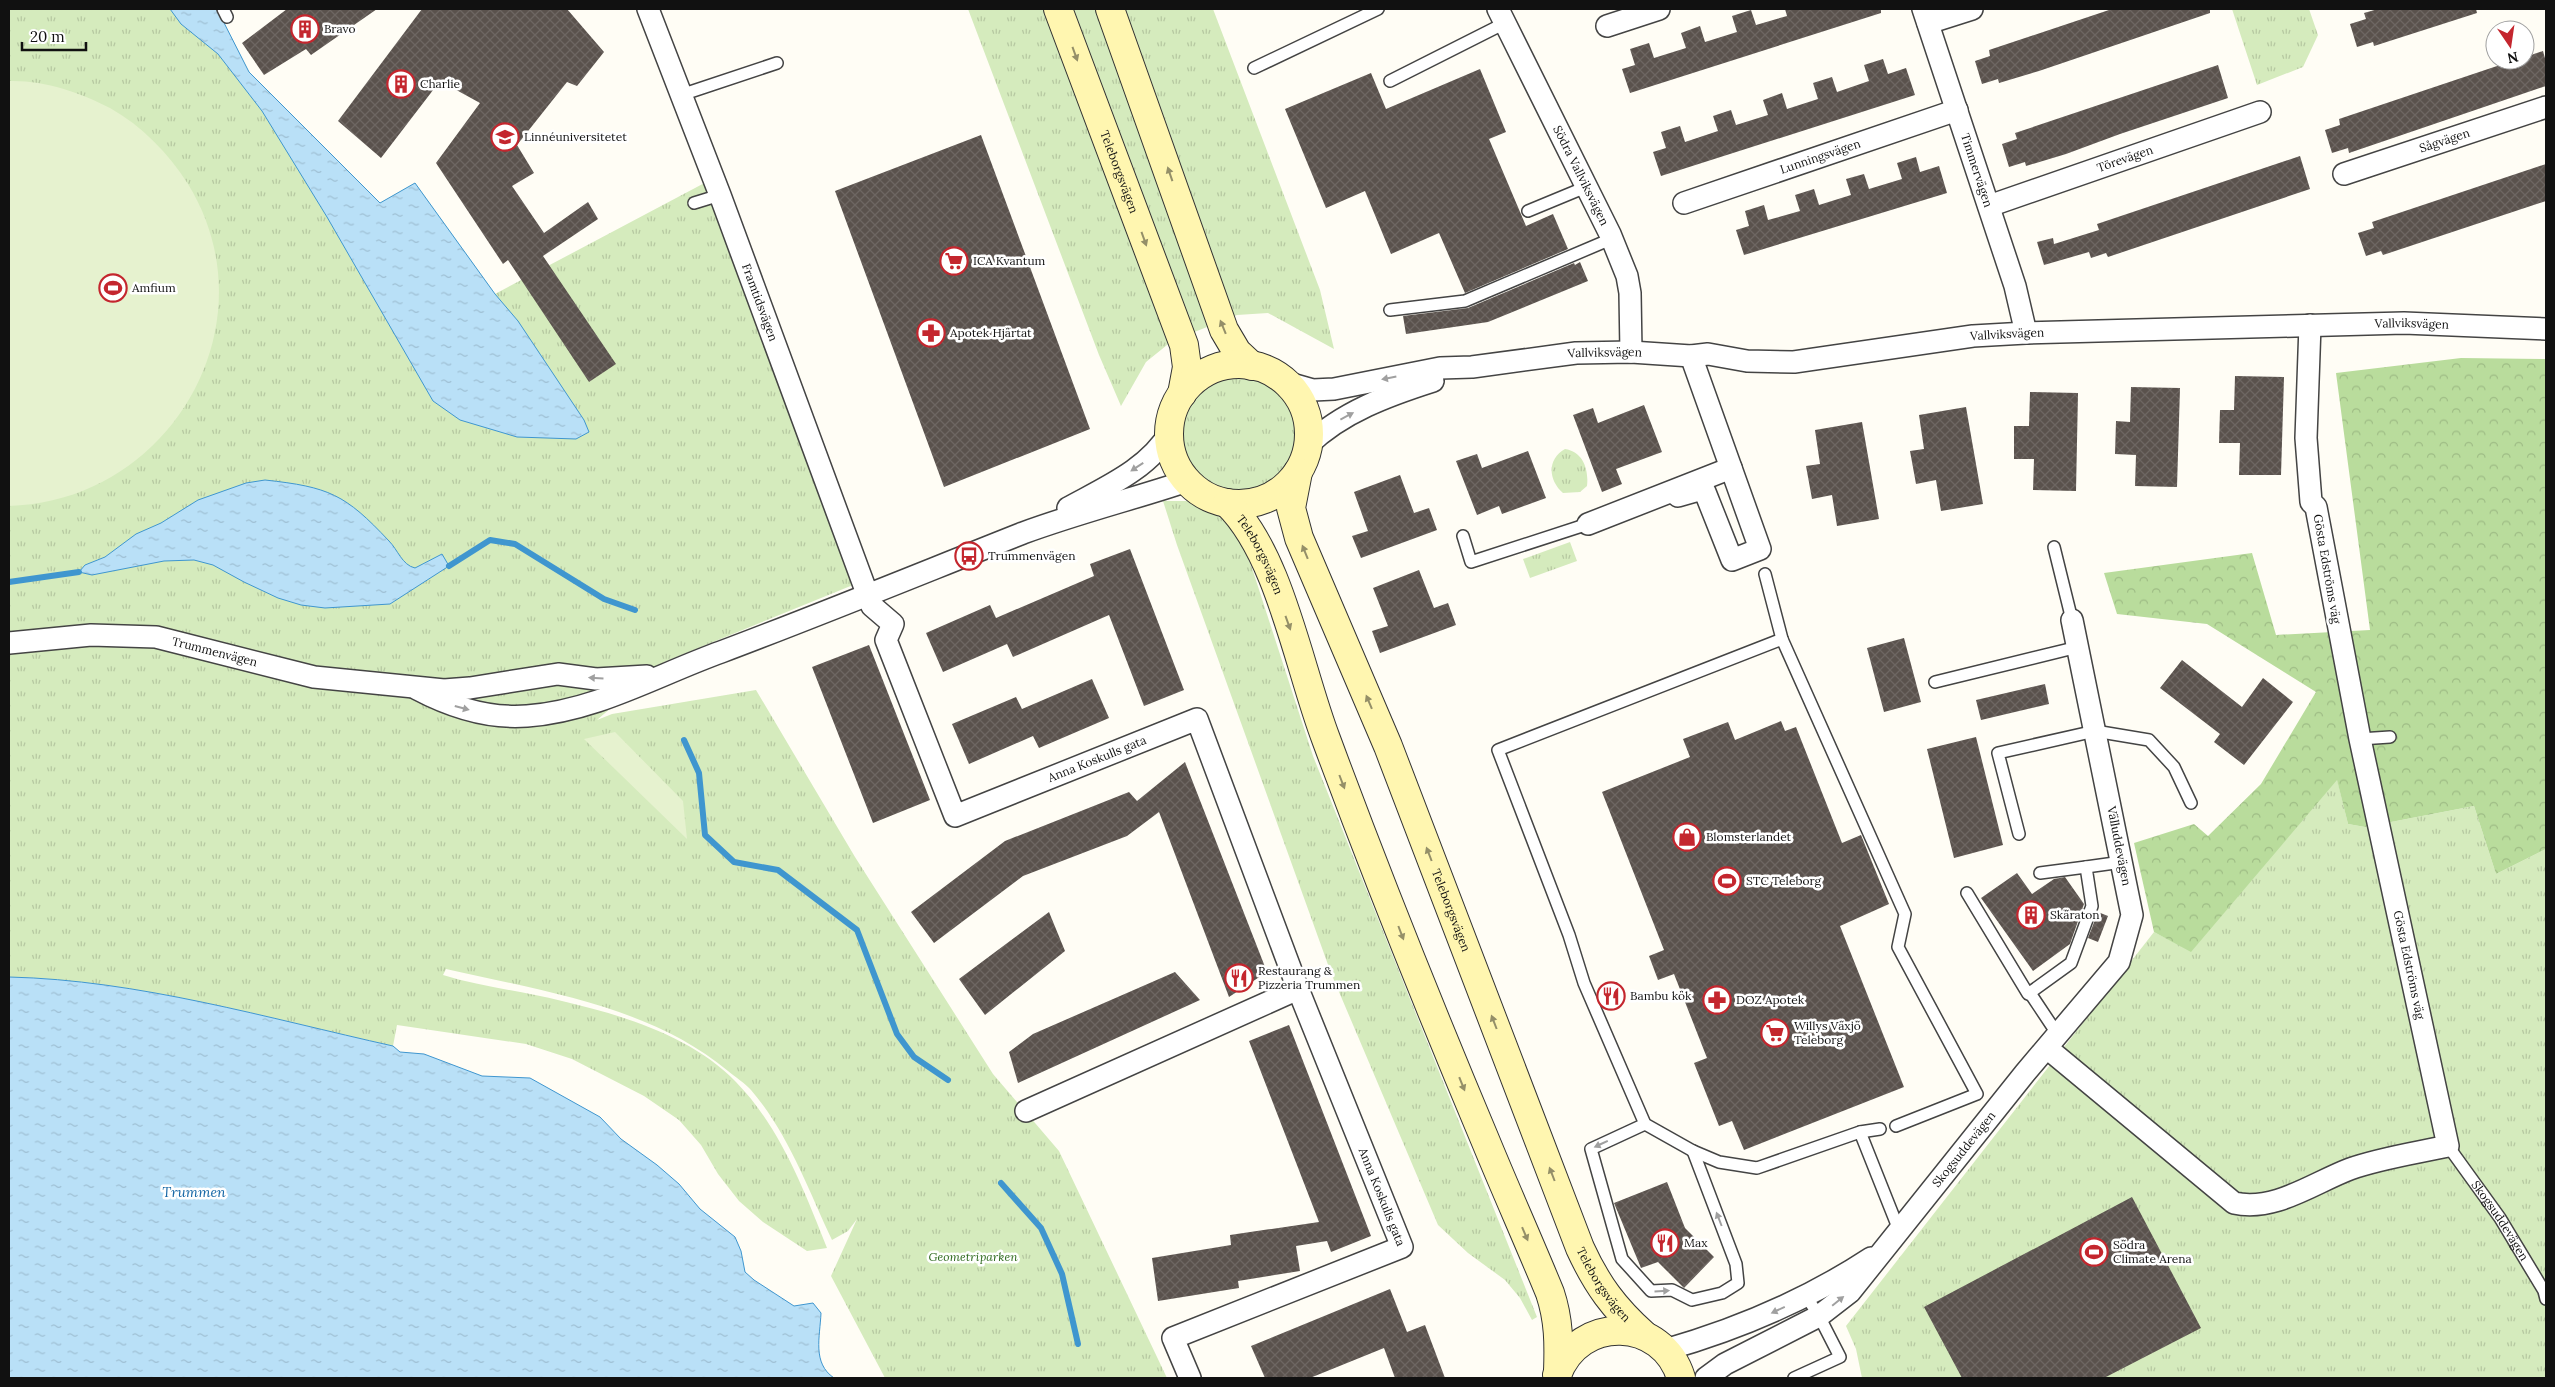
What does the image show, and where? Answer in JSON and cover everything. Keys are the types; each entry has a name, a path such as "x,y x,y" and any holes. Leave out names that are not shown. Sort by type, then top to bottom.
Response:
{"main road":[{"name":"Teleborgsvägen","path":"1058,9 1184,346 1187,367 1182,394"},
{"path":"1110,9 1224,330 1237,352 1252,366"},
{"path":"1232,365 1252,366 1269,372 1285,382 1300,400 1305,410 1308,445 1298,472 1284,487 1267,498 1247,504 1227,503 1205,495 1187,481 1174,458 1170,432 1173,412 1182,394 1196,380 1213,370 1232,365"},
{"name":"Teleborgsvägen","path":"1298,472 1292,508 1299,538 1388,746 1580,1248 1597,1283 1609,1300 1655,1342 1677,1367 1681,1378"},
{"name":"Teleborgsvägen","path":"1227,503 1248,526 1257,541 1294,639 1325,736 1424,991 1550,1293 1560,1337 1557,1375"},
{"path":"1557,1375 1572,1350 1593,1335 1618,1330 1655,1342"}],"street":[{"name":"Framtidsvägen","path":"648,9 720,195 868,596"},
{"path":"1607,26 1659,9"},
{"path":"1925,16 1972,9"},
{"name":"Södra Vallviksvägen","path":"1502,16 1611,238 1627,276 1630,293 1630,352"},
{"name":"Timmervägen","path":"1925,16 2015,286 2026,332"},
{"name":"Sågvägen","path":"2344,174 2546,107"},
{"name":"Lunningsvägen","path":"1684,203 1957,110"},
{"name":"Törevägen","path":"1989,206 2260,112"},
{"name":"Vallviksvägen","path":"1285,382 1313,390 1334,389 1440,368 1472,367 1576,353 1630,352 1691,356 1708,354 1747,361 1794,362 1973,336 2026,332 2404,323 2546,329"},
{"name":"Gösta Edströms väg","path":"2310,325 2306,438 2311,502 2316,507 2360,739 2448,1146"},
{"path":"1678,496 1698,490 1705,492 1732,560 1760,549 1691,356"},
{"name":"Vallviksvägen","path":"1308,445 1320,433 1343,418 1377,402 1472,367"},
{"name":"Trummenvägen","path":"1024,533 1114,482 1145,462 1161,448 1170,432"},
{"path":"1588,524 1730,468"},
{"name":"Trummenvägen","path":"417,689 443,703 503,718 530,716 616,696 662,674 868,596 1024,533 1187,481"},
{"name":"Anna Koskulls gata","path":"868,596 872,606 893,624 886,640 955,816 1197,719 1298,989 1402,1247 1173,1338 1190,1378"},
{"name":"Välluddevägen","path":"2052,1041 2118,962 2132,915 2072,620"},
{"name":"Trummenvägen","path":"9,643 91,635 156,637 314,677 417,689 470,688 558,674 596,679 662,674"},
{"path":"1026,1111 1298,989"},
{"path":"2052,1041 2234,1203 2250,1206 2286,1197 2351,1169 2448,1146"},
{"name":"Skogsuddevägen","path":"1706,1378 1725,1364 1818,1316 1850,1292 1881,1251 2052,1041"},
{"name":"Skogsuddevägen","path":"1655,1342 1735,1329 1806,1296 1881,1251"}],"lane":[{"path":"1254,68 1378,9"},
{"path":"1390,81 1502,16"},
{"path":"681,95 777,63"},
{"path":"1528,210 1586,187"},
{"path":"694,203 720,195"},
{"path":"1390,310 1465,301 1611,238"},
{"path":"1463,536 1471,562 1588,524"},
{"path":"2054,547 2072,620"},
{"path":"1765,574 1782,638 1904,914 1898,947 1977,1094 2000,1104"},
{"path":"1782,638 1498,750 1569,935 1584,983 1645,1124 1693,1151 1718,1162 1757,1168 1860,1132 1880,1129"},
{"path":"1935,682 2078,647"},
{"path":"2019,834 1998,753 2095,731 2149,740 2174,768 2191,803"},
{"path":"2360,739 2390,737"},
{"path":"2040,873 2122,862"},
{"path":"2030,993 2071,963 2092,906 2086,867"},
{"path":"1967,893 2028,994 2030,993 2052,1041"},
{"path":"1896,1126 1977,1094"},
{"path":"1645,1124 1591,1149 1598,1181 1622,1259 1651,1291 1672,1290 1692,1300 1722,1293 1738,1283 1736,1264 1693,1151"},
{"path":"1860,1132 1900,1230"},
{"name":"Skogsuddevägen","path":"2448,1146 2500,1218 2546,1294"},
{"path":"1794,1378 1840,1357 1806,1296"}],"green space":[{"name":"Geometriparken","path":"9,9 217,9 249,72 380,203 415,183 495,294 712,179 853,585 664,662 597,720 612,714 756,690 855,857 993,1074 1059,1151 1167,1378 885,1378 831,1276 857,1219 848,1231 832,1240 787,1143 776,1124 751,1090 743,1082 697,1049 665,1031 630,1016 594,1004 520,985 446,969 443,975 608,1013 655,1030 699,1052 736,1082 766,1119 800,1182 827,1248 807,1251 763,1222 739,1201 718,1174 701,1145 679,1120 644,1096 572,1059 526,1044 397,1025 393,1046 202,1002 154,993 106,985 9,977"},
{"path":"968,9 1213,9 1320,290 1334,349 1268,313 1237,315 1172,341 1146,362 1121,406 1099,355"},
{"path":"2232,9 2309,9 2318,35 2303,67 2257,85"},
{"name":"Amfium","path":"9,81 48,85 86,97 122,115 154,141 188,184 212,238 219,293 212,346 191,396 159,439 117,474 66,497 9,506"},
{"path":"2461,358 2546,359 2546,849 2496,874 2474,806 2365,827 2348,824 2337,780 2191,952 2154,932 2134,843 2194,824 2208,836 2261,784 2316,692 2207,624 2117,614 2104,573 2252,553 2276,635 2370,630 2336,373"},
{"path":"1238,377 1260,382 1279,394 1291,413 1296,435 1291,457 1279,476 1260,488 1238,493 1216,488 1197,476 1185,457 1180,435 1185,413 1197,394 1216,382"},
{"path":"1565,449 1576,454 1584,462 1587,473 1587,486 1580,492 1563,493 1554,482 1552,470 1555,458"},
{"path":"1163,501 1197,501 1225,521 1240,539 1252,568 1313,756 1537,1317 1532,1320 1520,1298 1505,1280 1468,1253 1438,1225 1331,973 1177,545"},
{"path":"1570,542 1577,561 1530,578 1523,559"},
{"path":"615,732 683,801 687,839 584,739"},
{"path":"2337,779 2348,824 2365,827 2474,806 2496,874 2546,849 2546,1378 1862,1378 1856,1349 1846,1326 2154,932 2191,951"}],"water":[{"path":"170,9 217,9 249,72 380,203 415,183 495,294 518,321 584,420 589,432 576,439 517,437 460,420 433,401 327,217 262,111 218,54 181,24"},
{"path":"265,480 321,490 347,503 374,525 403,561 415,568 442,554 449,566 390,604 325,608 301,605 278,598 213,565 194,560 164,561 92,575 79,572 85,565 105,557 136,534 161,523 198,500 246,483"},
{"name":"Trummen","path":"9,977 106,985 202,1002 393,1046 400,1052 424,1054 482,1076 530,1078 600,1117 621,1139 657,1165 679,1184 700,1209 735,1237 741,1251 745,1272 754,1280 794,1306 813,1303 821,1313 820,1357 827,1372 834,1378 9,1378"}],"building":[{"name":"Bravo","path":"287,9 377,9 311,55 306,49 264,75 242,43"},
{"path":"422,9 567,9 604,52 577,86 567,82 517,145 534,173 512,186 544,233 588,202 598,219 543,256 616,364 589,382 508,260 503,264 436,163 480,103 440,81 381,158 338,121"},
{"path":"1785,9 1881,9 1881,13 1630,93 1622,69 1635,65 1630,49 1649,43 1654,58 1686,48 1681,33 1700,26 1705,42 1737,32 1732,16 1751,10 1756,25 1787,16"},
{"path":"2112,9 2210,9 2210,13 2039,71 1999,83 1998,79 1982,84 1975,61 1990,56 1989,50"},
{"path":"2378,9 2476,9 2477,13 2374,46 2373,42 2357,47 2350,24 2366,19 2364,13"},
{"path":"2543,51 2546,62 2546,86 2349,153 2348,148 2332,153 2325,130 2340,125 2339,119 2485,70 2535,70 2535,54"},
{"path":"1883,59 1888,74 1906,68 1915,95 1661,176 1653,152 1666,148 1661,132 1680,126 1685,142 1718,131 1713,116 1731,110 1736,125 1768,115 1763,100 1782,93 1787,109 1818,99 1813,83 1832,77 1837,92 1869,81 1864,65"},
{"path":"2218,65 2228,98 2066,154 2026,166 2025,162 2009,167 2002,144 2017,139 2015,133"},
{"path":"1480,69 1506,132 1489,139 1526,226 1553,214 1568,249 1465,293 1439,233 1391,254 1365,191 1326,208 1285,109 1371,73 1386,109"},
{"path":"981,135 1090,429 944,487 835,191"},
{"path":"2300,156 2310,189 2108,257 2106,253 2091,258 2089,252 2044,265 2037,242 2053,238 2054,244 2099,230 2097,224"},
{"path":"1916,157 1920,172 1939,166 1947,193 1744,255 1736,230 1749,226 1745,211 1764,205 1768,220 1800,211 1795,195 1814,189 1819,205 1851,195 1846,179 1864,174 1869,189 1902,179 1897,163"},
{"path":"2546,164 2546,201 2383,255 2381,251 2366,256 2358,233 2374,228 2372,222"},
{"path":"1580,262 1588,281 1488,322 1406,334 1403,316 1468,308"},
{"path":"2235,376 2284,377 2281,475 2239,475 2240,443 2219,443 2220,410 2234,410"},
{"path":"2131,387 2180,388 2177,487 2135,486 2136,455 2115,454 2116,421 2130,422"},
{"path":"2030,392 2078,393 2076,491 2033,490 2034,459 2014,459 2014,426 2029,426"},
{"path":"1644,405 1662,452 1616,469 1622,484 1602,492 1573,415 1593,408 1598,423"},
{"path":"1966,407 1983,504 1941,511 1936,480 1916,484 1910,451 1924,449 1919,415"},
{"path":"1862,422 1879,519 1837,526 1832,495 1812,499 1806,466 1820,464 1815,430"},
{"path":"1528,451 1546,498 1502,514 1499,506 1477,515 1456,461 1477,454 1482,468"},
{"path":"1400,475 1414,513 1429,508 1437,530 1361,558 1352,536 1368,531 1354,492"},
{"path":"1130,549 1184,690 1144,706 1109,615 1013,657 1007,644 943,672 926,633 990,605 996,618 1094,576 1090,564"},
{"path":"1419,570 1434,608 1448,603 1456,625 1380,653 1372,631 1388,626 1373,588"},
{"path":"1904,638 1921,702 1884,712 1867,648"},
{"path":"869,645 930,800 873,823 812,667"},
{"path":"2182,660 2242,707 2263,678 2293,702 2244,765 2214,742 2220,734 2160,688"},
{"path":"1092,679 1109,718 1039,748 1033,736 969,764 952,724 1016,697 1022,709"},
{"path":"2045,684 2049,704 1981,720 1976,700"},
{"path":"1781,721 1785,731 1796,727 1842,843 1861,835 1889,904 1840,926 1904,1087 1744,1150 1732,1121 1719,1126 1694,1063 1707,1058 1674,974 1658,980 1649,956 1664,950 1602,792 1690,757 1683,739 1728,722 1735,740"},
{"path":"1976,737 2003,845 1954,858 1927,749"},
{"path":"1185,762 1267,972 1229,997 1159,812 1127,836 1023,876 934,943 911,912 1005,841 1129,792 1137,801"},
{"name":"Skäraton","path":"2017,873 2032,894 2054,879 2065,877 2084,904 2070,944 2033,971 1981,898"},
{"path":"1049,912 1065,951 985,1015 959,979"},
{"path":"2098,912 2108,916 2098,942 2088,938"},
{"path":"1175,972 1200,1000 1018,1083 1009,1052 1033,1034"},
{"name":"Bambu kök","path":"1617,982 1624,999 1606,1008 1599,992"},
{"path":"1289,1025 1371,1236 1331,1252 1327,1241 1296,1246 1300,1271 1238,1281 1239,1288 1158,1301 1152,1258 1231,1245 1230,1235 1319,1222 1249,1041"},
{"name":"Max","path":"1667,1182 1685,1228 1714,1257 1684,1288 1658,1262 1641,1268 1614,1203"},
{"name":"Södra Climate Arena","path":"2132,1197 2201,1328 2104,1378 1962,1378 1924,1307"},
{"path":"1390,1289 1407,1332 1425,1325 1445,1378 1395,1378 1384,1348 1310,1378 1265,1378 1251,1346"}],"waterway":[{"path":"449,566 490,540 515,544 604,599 635,610"},
{"path":"9,582 79,572"},
{"path":"684,740 699,773 705,835 734,862 778,870 857,930 897,1034 914,1057 948,1080"},
{"path":"1001,1183 1041,1228 1062,1274 1078,1344"}],"place":[{"name":"Bravo","path":"305,29"},
{"name":"Charlie","path":"401,84"},
{"name":"Linnéuniversitetet","path":"505,137"},
{"name":"ICA Kvantum","path":"954,261"},
{"name":"Amfium","path":"113,288"},
{"name":"Apotek Hjärtat","path":"931,333"},
{"name":"Trummenvägen","path":"969,556"},
{"name":"Blomsterlandet","path":"1687,837"},
{"name":"STC Teleborg","path":"1727,881"},
{"name":"Skäraton","path":"2031,915"},
{"name":"Restaurang & Pizzeria Trummen","path":"1239,978"},
{"name":"Bambu kök","path":"1611,996"},
{"name":"DOZ Apotek","path":"1717,1000"},
{"name":"Willys Växjö Teleborg","path":"1775,1033"},
{"name":"Max","path":"1665,1243"},
{"name":"Södra Climate Arena","path":"2094,1252"}]}
